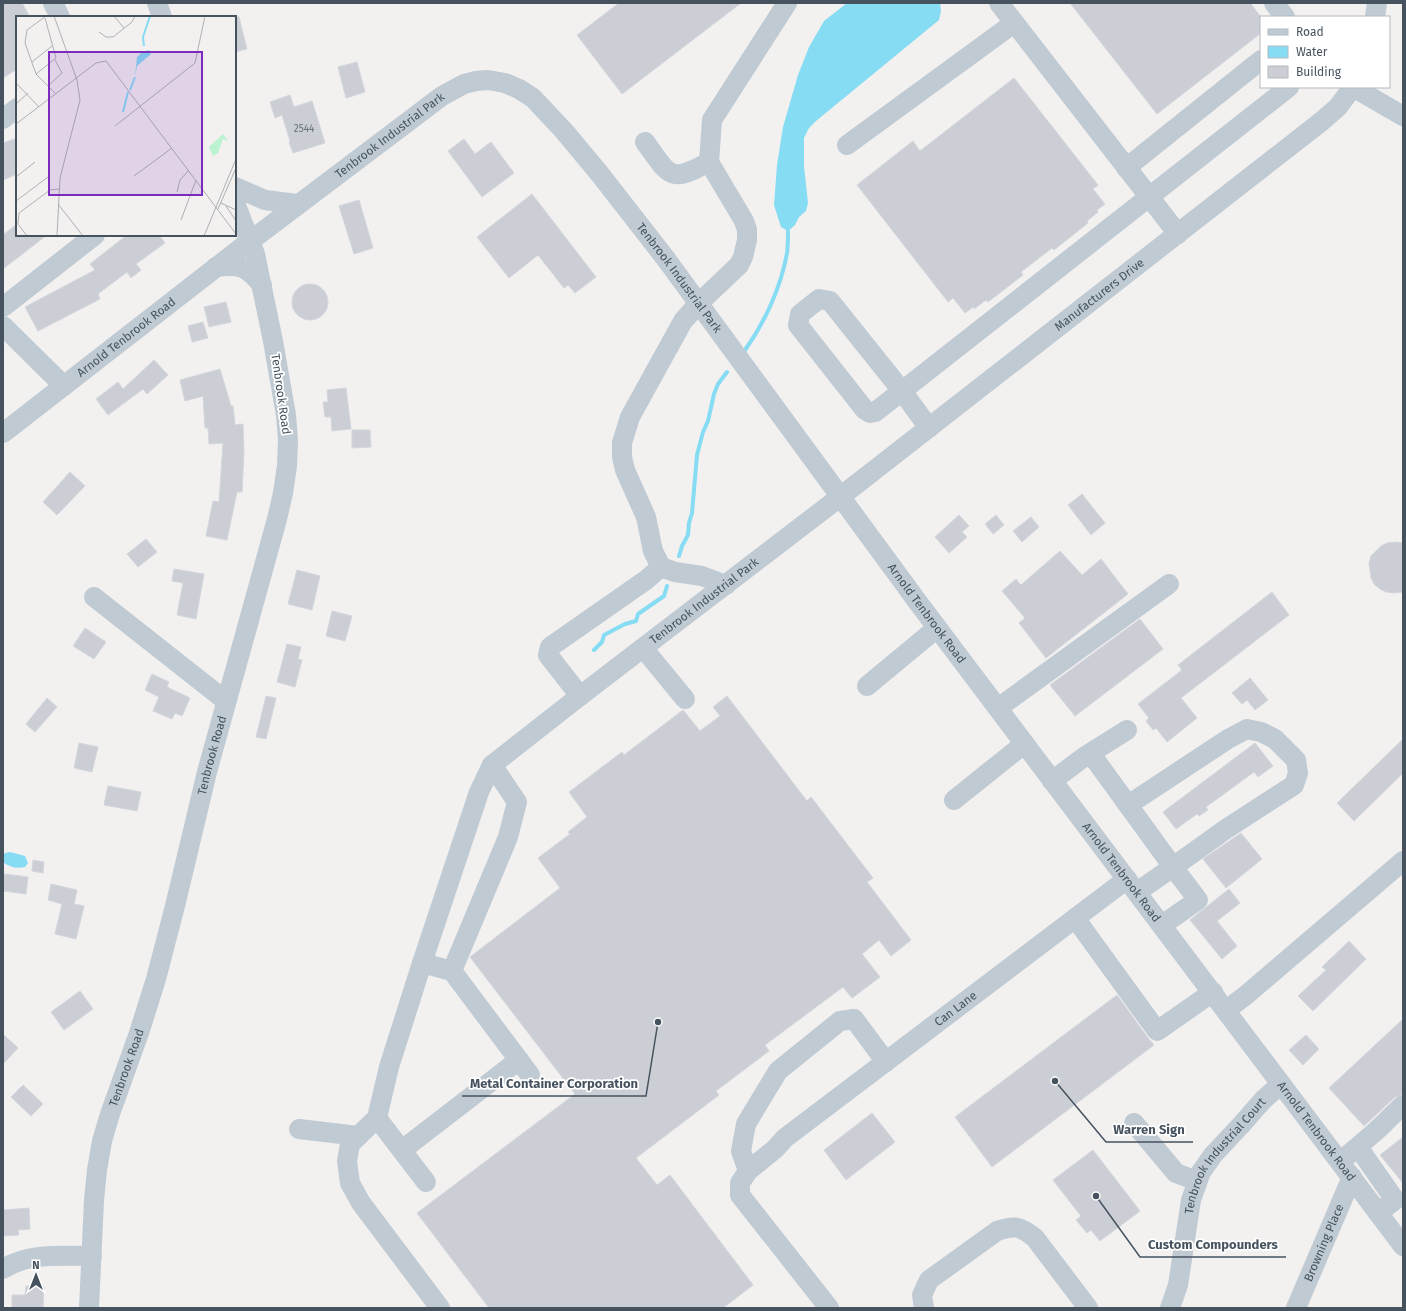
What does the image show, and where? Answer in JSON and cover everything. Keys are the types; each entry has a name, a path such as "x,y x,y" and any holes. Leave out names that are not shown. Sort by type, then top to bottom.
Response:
{"street":[{"path":"53,3 60,16"},
{"path":"157,3 162,16"},
{"path":"726,585 702,576 675,572 661,567 653,551 646,517 625,470 622,457 622,443 630,417 683,321 699,303 739,265 743,257 747,240 747,230 740,212 709,162 712,120 788,3"},
{"path":"998,3 1178,234"},
{"path":"1274,3 1284,16"},
{"path":"1375,16 1377,3"},
{"path":"847,145 1014,23"},
{"path":"1126,168 1260,61"},
{"name":"Tenbrook Industrial Park","path":"250,240 449,92 464,84 488,80 505,83 519,89 530,95 556,120 625,205 699,303 840,497 492,765"},
{"path":"929,428 902,391 830,301 819,299 800,314 798,325 865,410 870,413 875,412 902,391 1149,198 1288,88"},
{"name":"Manufacturers Drive","path":"840,497 1330,115 1344,100 1352,88"},
{"path":"1355,88 1403,116"},
{"path":"3,119 16,109"},
{"path":"645,142 663,167 668,172 674,174 681,175 687,173 709,162"},
{"path":"236,187 265,200 298,204"},
{"name":"Tenbrook Road","path":"89,1308 94,1194 102,1141 148,1006 160,964 207,772 277,519 287,466 288,440 286,415 262,285 255,254 236,205"},
{"path":"3,307 94,236"},
{"name":"Arnold Tenbrook Road","path":"3,434 250,240"},
{"path":"216,267 230,265 242,267 252,274 262,285"},
{"path":"3,326 64,386"},
{"name":"Arnold Tenbrook Road","path":"840,497 1024,744 1213,992 1403,1246"},
{"path":"580,696 548,656 550,647 646,580 661,567"},
{"path":"998,708 1169,584"},
{"path":"94,597 226,701"},
{"path":"866,686 937,628"},
{"path":"643,648 685,699"},
{"name":"Can Lane","path":"748,1171 775,1149 785,1138 1075,918 1132,885 1173,867 1226,829 1294,785 1298,773 1296,760 1275,738 1247,729 1228,739 1128,806"},
{"path":"1052,781 1127,730"},
{"path":"954,800 1024,744"},
{"path":"1091,754 1198,900 1162,925"},
{"path":"440,1308 361,1203 350,1182 347,1161 350,1144 377,1118 389,1067 422,963 479,792 492,765"},
{"path":"452,971 508,837 517,802 492,765"},
{"path":"1226,1010 1245,996 1403,861"},
{"path":"1075,918 1157,1031 1213,992"},
{"path":"402,1150 524,1067 452,971 422,963"},
{"path":"829,1308 740,1195 740,1183 748,1171 741,1151 746,1124 778,1071 840,1021 854,1019 886,1062"},
{"name":"Tenbrook Industrial Court","path":"1170,1308 1178,1285 1189,1210 1201,1172 1213,1156 1263,1100 1281,1084"},
{"path":"1346,1169 1358,1147 1376,1132 1403,1105"},
{"path":"377,1118 426,1182"},
{"path":"1134,1122 1176,1173 1197,1181"},
{"path":"299,1129 358,1136"},
{"path":"1358,1147 1399,1204 1378,1213"},
{"name":"Browning Place","path":"1296,1308 1346,1169"},
{"path":"924,1308 922,1295 929,1280 997,1231 1010,1227 1023,1229 1035,1238 1088,1308"},
{"path":"3,1269 24,1260 40,1257 92,1256"}],"water":[{"path":"847,3 940,3 941,11 939,20 809,128 804,138 804,166 808,203 806,211 788,231 781,227 774,205 777,165 783,127 798,75 809,47 824,21"},
{"path":"10,852 25,856 28,863 25,867 13,867 3,862 3,855"}],"building":[{"path":"3,3 22,3 29,16 16,16 16,70 3,78"},
{"path":"619,3 741,3 622,94 577,35"},
{"path":"1070,3 1250,3 1260,16 1260,34 1157,114"},
{"path":"236,17 239,17 247,49 236,52"},
{"path":"357,62 365,92 346,98 338,67"},
{"path":"1014,78 1098,185 1093,189 1105,204 1087,221 1088,223 1054,250 1052,248 1021,272 1023,275 988,302 986,300 974,309 973,307 965,313 953,298 948,302 857,185 913,141 920,151"},
{"path":"290,95 294,107 312,101 325,143 293,153 282,115 275,118 270,102"},
{"path":"16,138 16,174 3,180 3,143"},
{"path":"464,139 475,154 491,142 514,173 482,197 448,151"},
{"path":"532,194 596,277 575,293 568,285 564,288 538,255 509,278 477,237"},
{"path":"359,200 373,248 354,254 339,206"},
{"path":"16,225 16,236 46,236 3,269 3,235"},
{"path":"126,236 160,236 165,243 136,264 141,270 131,278 127,272 98,294 100,299 38,331 25,307 95,270 90,264"},
{"path":"314,284 323,289 327,295 327,309 323,315 314,320 306,320 297,315 293,309 292,298 297,289 303,285"},
{"path":"226,302 231,322 209,327 204,307"},
{"path":"203,322 208,338 192,342 188,326"},
{"path":"154,360 168,375 147,394 143,389 108,415 96,399 118,382 123,389"},
{"path":"220,369 231,406 233,406 235,425 243,424 244,453 242,492 237,492 227,540 206,536 213,501 219,502 223,443 209,444 208,428 205,428 203,396 185,401 180,380"},
{"path":"346,388 351,429 332,431 331,417 325,417 323,402 328,402 327,390"},
{"path":"352,430 370,430 371,447 352,448"},
{"path":"70,472 85,486 57,515 43,502"},
{"path":"1082,494 1105,523 1091,535 1068,505"},
{"path":"959,515 969,526 962,532 967,537 949,553 935,537"},
{"path":"996,515 1004,525 993,534 985,524"},
{"path":"1031,517 1039,527 1022,542 1013,531"},
{"path":"146,539 157,552 138,567 127,554"},
{"path":"1387,543 1403,543 1403,592 1394,593 1386,592 1374,584 1371,578 1369,563 1371,556 1381,546"},
{"path":"1060,551 1082,575 1101,559 1128,594 1046,658 1019,623 1025,618 1002,591 1016,579 1021,585"},
{"path":"174,569 204,574 196,619 177,615 183,583 172,581"},
{"path":"297,570 320,576 312,610 288,604"},
{"path":"1272,592 1289,615 1181,698 1197,718 1167,742 1156,728 1153,730 1146,721 1149,718 1138,704 1182,670 1178,665"},
{"path":"332,611 352,616 345,641 326,636"},
{"path":"1140,619 1163,649 1075,716 1050,685"},
{"path":"85,628 106,642 94,659 73,646"},
{"path":"287,644 301,647 298,659 302,660 295,687 277,682"},
{"path":"152,674 169,682 167,687 190,698 182,716 175,713 172,719 153,711 159,697 145,690"},
{"path":"1250,678 1268,700 1255,710 1247,700 1242,704 1232,693"},
{"path":"266,696 276,698 266,739 256,737"},
{"path":"727,696 807,801 811,797 873,878 867,882 911,940 891,956 879,940 862,954 880,977 852,998 843,987 765,1045 769,1051 716,1091 719,1095 636,1158 657,1185 670,1175 753,1285 723,1308 489,1308 417,1213 575,1094 470,957 560,888 538,858 570,834 568,832 587,817 569,792 622,752 624,755 683,710 700,731 720,716 713,707"},
{"path":"47,698 57,707 35,732 26,724"},
{"path":"1403,739 1403,773 1354,821 1337,803"},
{"path":"79,743 98,747 92,772 74,768"},
{"path":"1255,743 1273,766 1258,777 1254,772 1206,807 1208,810 1199,816 1197,814 1176,829 1163,812"},
{"path":"108,786 141,792 137,811 104,805"},
{"path":"1241,833 1262,859 1226,888 1203,859"},
{"path":"33,860 44,862 43,873 32,871"},
{"path":"4,874 28,877 26,894 3,891"},
{"path":"51,884 77,890 74,904 84,906 76,939 55,934 62,904 48,900"},
{"path":"1229,889 1240,903 1217,921 1237,946 1222,959 1190,920"},
{"path":"1349,941 1366,959 1313,1011 1298,996 1326,970 1322,967"},
{"path":"80,991 93,1009 64,1030 51,1012"},
{"path":"1117,995 1154,1045 992,1167 955,1117"},
{"path":"1403,1019 1403,1094 1395,1097 1364,1126 1329,1088"},
{"path":"3,1034 18,1048 3,1064"},
{"path":"1306,1035 1319,1049 1303,1065 1289,1050"},
{"path":"23,1085 43,1104 31,1116 11,1097"},
{"path":"872,1113 895,1142 846,1180 824,1150"},
{"path":"1403,1137 1403,1183 1380,1155"},
{"path":"1093,1150 1140,1211 1100,1241 1091,1230 1087,1233 1076,1220 1081,1216 1053,1180"},
{"path":"29,1208 30,1229 18,1230 19,1235 3,1236 3,1210"},
{"path":"26,1286 44,1287 43,1308 12,1308 12,1295 25,1295"}],"waterway":[{"path":"745,350 759,328 781,279 787,253 788,231"},
{"path":"679,556 688,535 692,513 697,455 703,432 708,421 714,394 718,384 727,372"},
{"path":"594,650 602,642 604,635 625,624 636,621 638,614 664,596 667,586"}],"place":[{"name":"Metal Container Corporation","path":"658,1022"},
{"name":"Warren Sign","path":"1055,1081"},
{"name":"Custom Compounders","path":"1096,1196"}]}
